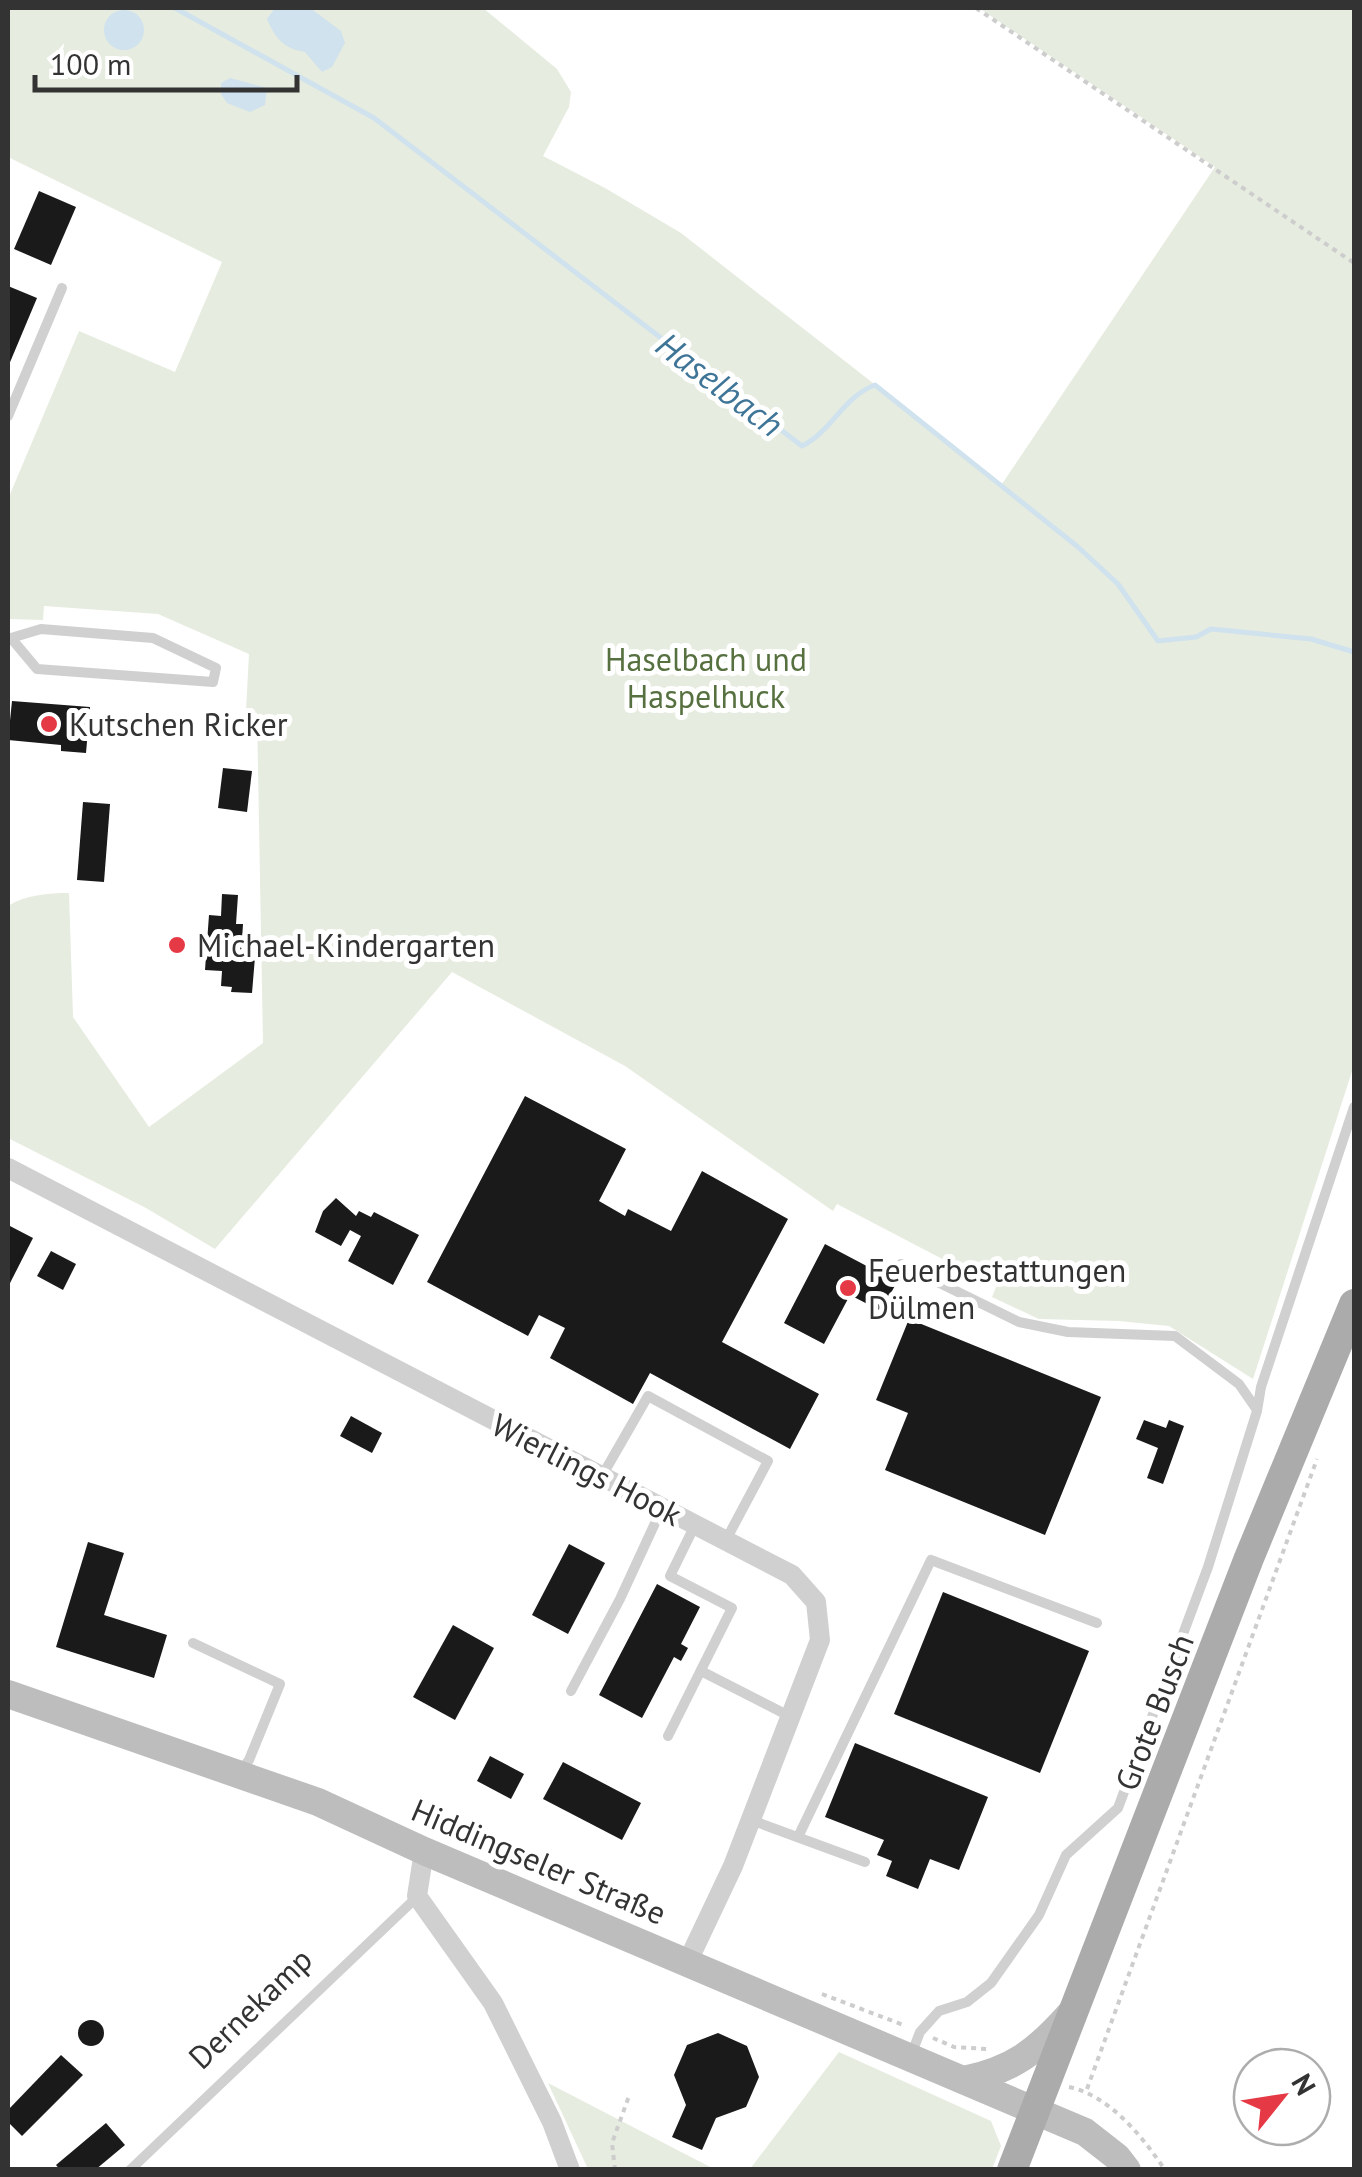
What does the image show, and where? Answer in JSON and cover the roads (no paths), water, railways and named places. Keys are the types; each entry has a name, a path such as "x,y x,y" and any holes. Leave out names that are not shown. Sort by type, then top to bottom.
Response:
{"main road":[{"path":"1012,2170 1249,1558 1354,1304"}],"street":[{"name":"Wierlings Hook","path":"8,1168 792,1575 816,1602 820,1640 734,1866 688,1962"},
{"name":"Hiddingseler Straße","path":"8,1694 318,1802 424,1851 1036,2111"},
{"path":"424,1851 418,1896 493,2003 552,2122 570,2170"},
{"path":"964,2080 1017,2064 1075,2009"},
{"path":"1036,2111 1085,2132 1127,2170"}],"lane":[{"path":"8,416 62,288"},
{"path":"41,629 153,638 216,668 213,682 36,669 9,640 41,629"},
{"name":"Grote Busch","path":"910,2058 920,2032 939,2012 967,2002 992,1982 1039,1915 1066,1856 1118,1808 1208,1567 1261,1387 1354,1107"},
{"path":"901,1264 1019,1322 1068,1332 1176,1336 1239,1384 1257,1411"},
{"path":"602,1477 648,1396 768,1461 726,1541"},
{"path":"571,1691 662,1508"},
{"path":"668,1736 732,1608 670,1576 695,1525"},
{"path":"798,1838 931,1560 1097,1623"},
{"path":"193,1642 280,1684 249,1760 237,1775"},
{"path":"701,1670 791,1717"},
{"path":"751,1820 865,1862"},
{"name":"Dernekamp","path":"130,2170 418,1896"}],"water":[{"path":"275,8 310,8 341,31 345,43 332,67 322,72 305,52 281,42 267,19"},
{"path":"124,10 138,16 144,30 138,44 124,50 110,44 104,30 110,16"},
{"path":"230,78 267,88 265,105 250,112 227,103 221,94 221,83"}],"waterway":[{"name":"Haselbach","path":"175,8 374,118 802,446 822,432 854,397 875,385 1078,547 1118,584 1158,641 1196,637 1211,629 1311,639 1354,652"}],"place":[{"name":"Kutschen Ricker","path":"49,724"},
{"name":"Michael-Kindergarten","path":"177,945"},
{"name":"Feuerbestattungen Dülmen","path":"848,1288"}],"park label":[{"name":"Haselbach und Haspelhuck","path":"706,678"}]}
